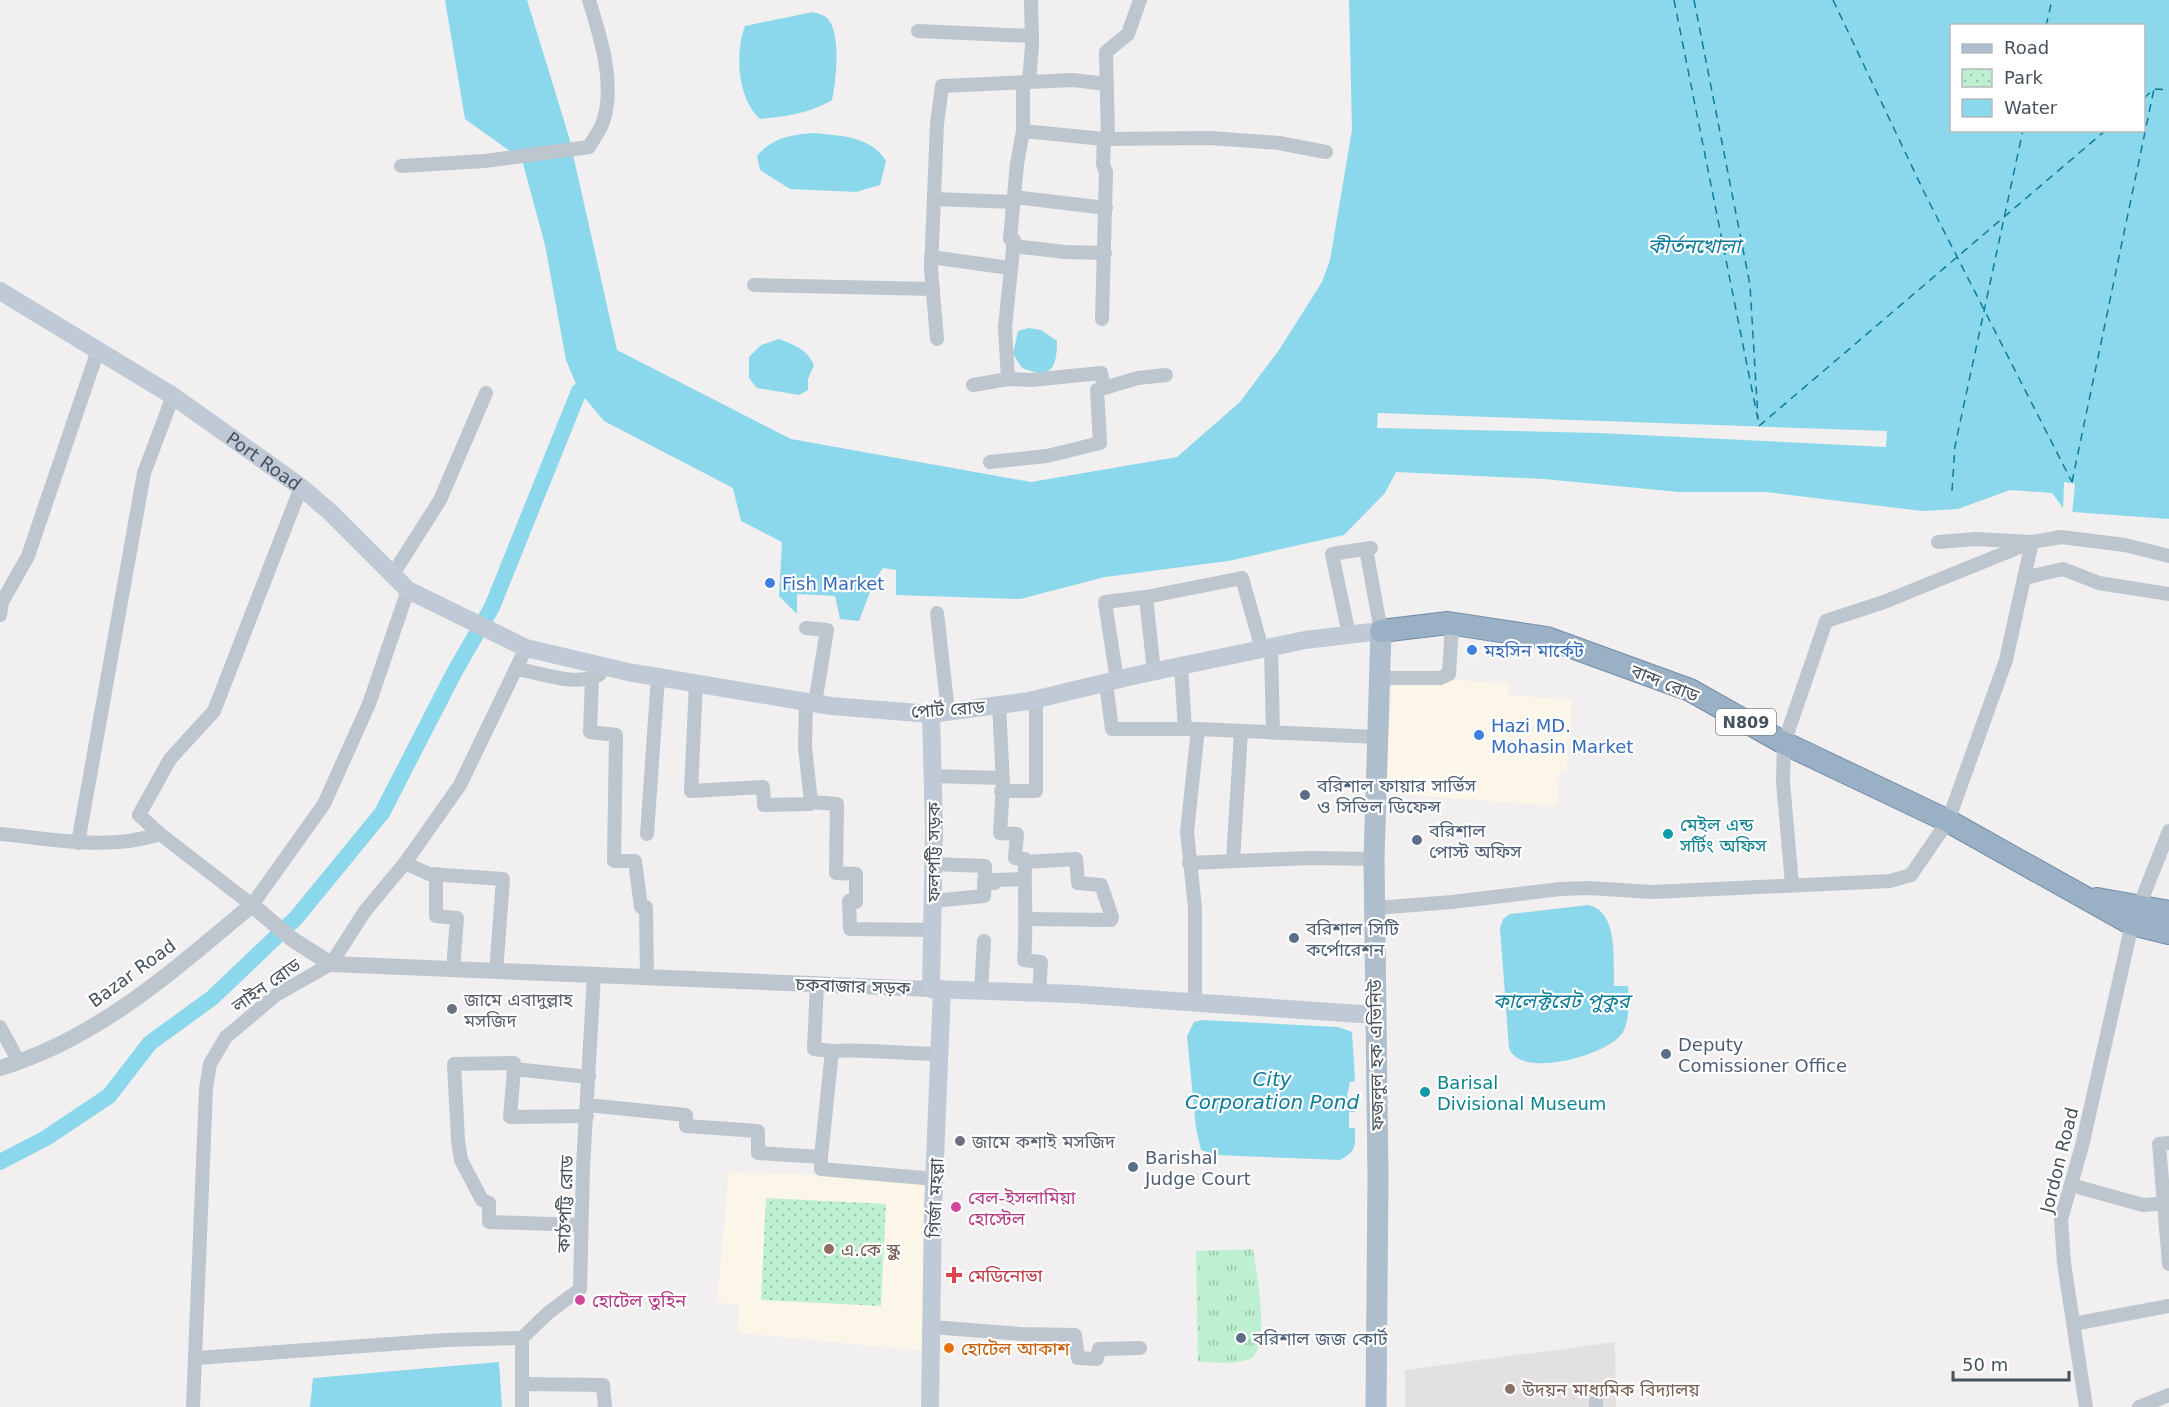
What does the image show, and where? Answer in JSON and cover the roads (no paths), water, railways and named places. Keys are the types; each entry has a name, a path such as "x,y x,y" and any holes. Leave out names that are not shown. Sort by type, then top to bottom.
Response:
{"highway":[{"name":"বান্দ রোড","path":"1381,631 1452,624 1547,638 1690,690 1784,743 1948,821 2087,897 2136,914 2169,933"},
{"name":"বান্দ রোড","path":"2136,914 2169,912"}],"main road":[{"name":"Port Road","path":"0,291 173,396 301,487 408,590 520,646"},
{"name":"পোর্ট রোড","path":"520,646 658,677 810,702 939,713 1036,700 1266,648 1381,631"},
{"name":"ফজলুল হক এভিনিউ","path":"1376,1407 1378,1177 1374,1015 1374,859 1381,631"},
{"name":"ফলপট্টি সড়ক","path":"937,989 933,930 932,776 939,713"},
{"name":"চকবাজার সড়ক","path":"937,989 1195,1002 1374,1015"},
{"name":"গির্জা মহল্লা","path":"930,1407 935,1179 941,1054 937,989"}],"street":[{"path":"401,166 485,161 589,147 604,119 607,82 601,41 589,0"},
{"path":"1008,379 1005,327 1014,240 1010,239 1032,36 1031,0"},
{"path":"1102,319 1106,208 1106,52 1128,34 1140,0"},
{"path":"918,31 1032,36"},
{"path":"937,339 931,257 937,124 942,86 1073,80 1106,84"},
{"path":"1023,131 1106,139 1210,138 1279,143 1326,152"},
{"path":"934,199 1013,200 1106,208"},
{"path":"1013,246 1065,252 1105,253"},
{"path":"931,257 1010,268"},
{"path":"754,285 933,289"},
{"path":"0,615 2,602 28,556 98,350"},
{"path":"973,386 1008,379 1031,380 1101,374 1104,388"},
{"path":"990,462 1047,456 1100,443 1097,390 1138,378 1166,375"},
{"path":"393,574 440,500 486,393"},
{"path":"78,843 144,473 173,396"},
{"path":"301,487 214,711 170,759 139,815 252,905 272,924 331,964"},
{"path":"1791,884 1783,782 1784,743 1826,621 1884,602 2032,542 2061,537 2125,545 2169,556"},
{"path":"1938,542 1976,539 2032,542"},
{"path":"1375,908 1452,902 1560,889 1589,888 1652,892 1890,881 1911,875 1948,821 2006,660 2032,542"},
{"path":"1349,634 1332,554 1369,549 1381,631"},
{"path":"2024,578 2063,569 2099,583 2169,594"},
{"path":"1273,734 1266,648 1242,578 1146,597 1105,602 1112,681 1112,729 1192,729 1273,734 1377,737"},
{"path":"252,905 324,804 369,704 408,590"},
{"path":"1146,597 1154,672"},
{"path":"937,613 939,713"},
{"path":"1381,678 1440,678 1449,674 1452,624"},
{"path":"806,628 827,630 810,702 805,747 811,802"},
{"name":"লাইন রোড","path":"193,1407 206,1089 210,1064 226,1037 258,1010 299,980 331,964 365,911 405,863 460,785 516,669 520,646"},
{"path":"1181,666 1192,729 1187,832 1195,908 1195,1002"},
{"path":"516,669 570,681 592,678 612,668"},
{"path":"647,834 658,677"},
{"path":"592,678 590,732 616,735 614,861 635,861 641,907 646,907 647,978"},
{"path":"696,683 691,791 763,787 764,806 810,804 811,802 837,804 836,873 856,874 856,902 849,901 850,929 933,930"},
{"path":"932,776 1001,784 1035,791 1036,700"},
{"path":"999,705 1000,833 1017,834 1015,858 1025,859 1024,960 1041,962 1039,993"},
{"path":"1233,861 1241,732"},
{"name":"Jordon Road","path":"2086,1407 2064,1263 2061,1219 2136,914 2169,831"},
{"path":"0,834 78,843 135,842 160,834"},
{"path":"1025,862 1076,859 1078,883 1101,885 1112,917 1111,920 1026,919"},
{"path":"1189,863 1374,859"},
{"path":"405,863 429,874 503,879 496,972"},
{"path":"933,864 985,866 984,896 933,901"},
{"path":"436,874 436,916 457,918 453,970"},
{"path":"984,883 994,883 994,880 1024,879"},
{"name":"Bazar Road","path":"0,1068 39,1055 85,1031 159,982 252,905"},
{"path":"981,991 984,941"},
{"name":"চকবাজার সড়ক","path":"331,964 937,989"},
{"name":"কাঠপট্টি রোড","path":"522,1338 548,1313 580,1289 581,1225 594,975"},
{"path":"817,984 814,1049 832,1051 869,1049 898,1054 941,1054"},
{"path":"0,1027 19,1062"},
{"path":"832,1051 821,1157 822,1169 935,1179"},
{"path":"581,1225 489,1222 489,1203 482,1200 461,1160 454,1064 513,1063 510,1117 587,1111 686,1115 686,1126 758,1131 758,1153 821,1157"},
{"path":"514,1069 589,1077"},
{"path":"2169,1143 2159,1144 2166,1203 2169,1264"},
{"path":"2071,1185 2143,1205 2166,1203"},
{"path":"2073,1324 2169,1306"},
{"path":"932,1327 1020,1334 1075,1335 1078,1358 1097,1359 1099,1349 1140,1348"},
{"path":"196,1358 446,1340 522,1338 524,1384 522,1407"},
{"path":"524,1384 603,1385 605,1407"},
{"path":"2139,1407 2169,1395"}],"water":[{"name":"কীর্তনখোলা","path":"445,0 527,0 569,137 617,350 791,439 1031,482 1177,457 1240,402 1279,350 1322,282 1330,260 1352,130 1349,0 2169,0 2169,519 2073,512 2064,509 2052,493 2010,490 1958,509 1922,511 1766,492 1679,492 1544,479 1396,472 1385,493 1344,535 1228,561 1105,577 1020,599 896,595 896,570 883,568 874,581 859,621 840,619 835,596 797,594 797,614 779,596 782,542 741,521 733,488 604,421 579,391 566,360 545,245 522,160 465,119"},
{"path":"813,12 826,17 834,33 836,69 832,100 806,111 760,119 752,110 747,99 740,75 740,49 745,26"},
{"path":"814,133 854,139 872,146 886,161 880,185 856,192 790,189 760,170 757,156 769,145 790,136"},
{"path":"1029,328 1041,330 1057,341 1057,351 1050,370 1039,373 1022,368 1013,354 1018,331"},
{"path":"779,339 804,351 814,365 808,379 808,390 799,395 757,388 749,378 749,357 761,345"},
{"name":"কালেক্টরেট পুকুর","path":"1588,905 1598,909 1610,927 1614,951 1614,986 1628,986 1628,1015 1623,1032 1615,1041 1601,1049 1565,1061 1530,1062 1517,1057 1509,1048 1500,928 1503,919 1510,914"},
{"name":"City Corporation Pond","path":"1202,1020 1338,1027 1352,1032 1355,1081 1350,1082 1347,1095 1350,1105 1355,1106 1355,1112 1349,1112 1349,1128 1355,1128 1355,1139 1350,1154 1340,1160 1215,1155 1201,1150 1196,1128 1187,1036 1194,1022"},
{"path":"499,1362 502,1407 310,1407 313,1378"}],"waterway":[{"path":"0,1162 46,1138 109,1096 150,1043 212,998 296,918 382,813 455,671 492,607 579,391"}],"place":[{"name":"Fish Market","path":"770,583"},
{"name":"মহসিন মার্কেট","path":"1472,650"},
{"name":"Hazi MD. Mohasin Market","path":"1479,735"},
{"name":"বরিশাল ফায়ার সার্ভিস ও সিভিল ডিফেন্স","path":"1305,795"},
{"name":"মেইল এন্ড সর্টিং অফিস","path":"1668,834"},
{"name":"বরিশাল পোস্ট অফিস","path":"1417,840"},
{"name":"বরিশাল সিটি কর্পোরেশন","path":"1294,938"},
{"name":"জামে এবাদুল্লাহ মসজিদ","path":"452,1009"},
{"name":"Deputy Comissioner Office","path":"1666,1054"},
{"name":"Barisal Divisional Museum","path":"1425,1092"},
{"name":"জামে কশাই মসজিদ","path":"960,1141"},
{"name":"Barishal Judge Court","path":"1133,1167"},
{"name":"বেল-ইসলামিয়া হোস্টেল","path":"956,1207"},
{"name":"এ.কে স্কুল","path":"829,1249"},
{"name":"মেডিনোভা","path":"954,1275"},
{"name":"হোটেল তুহিন","path":"580,1300"},
{"name":"বরিশাল জজ কোর্ট","path":"1241,1338"},
{"name":"হোটেল আকাশ","path":"949,1348"},
{"name":"উদয়ন মাধ্যমিক বিদ্যালয়","path":"1510,1389"}]}
